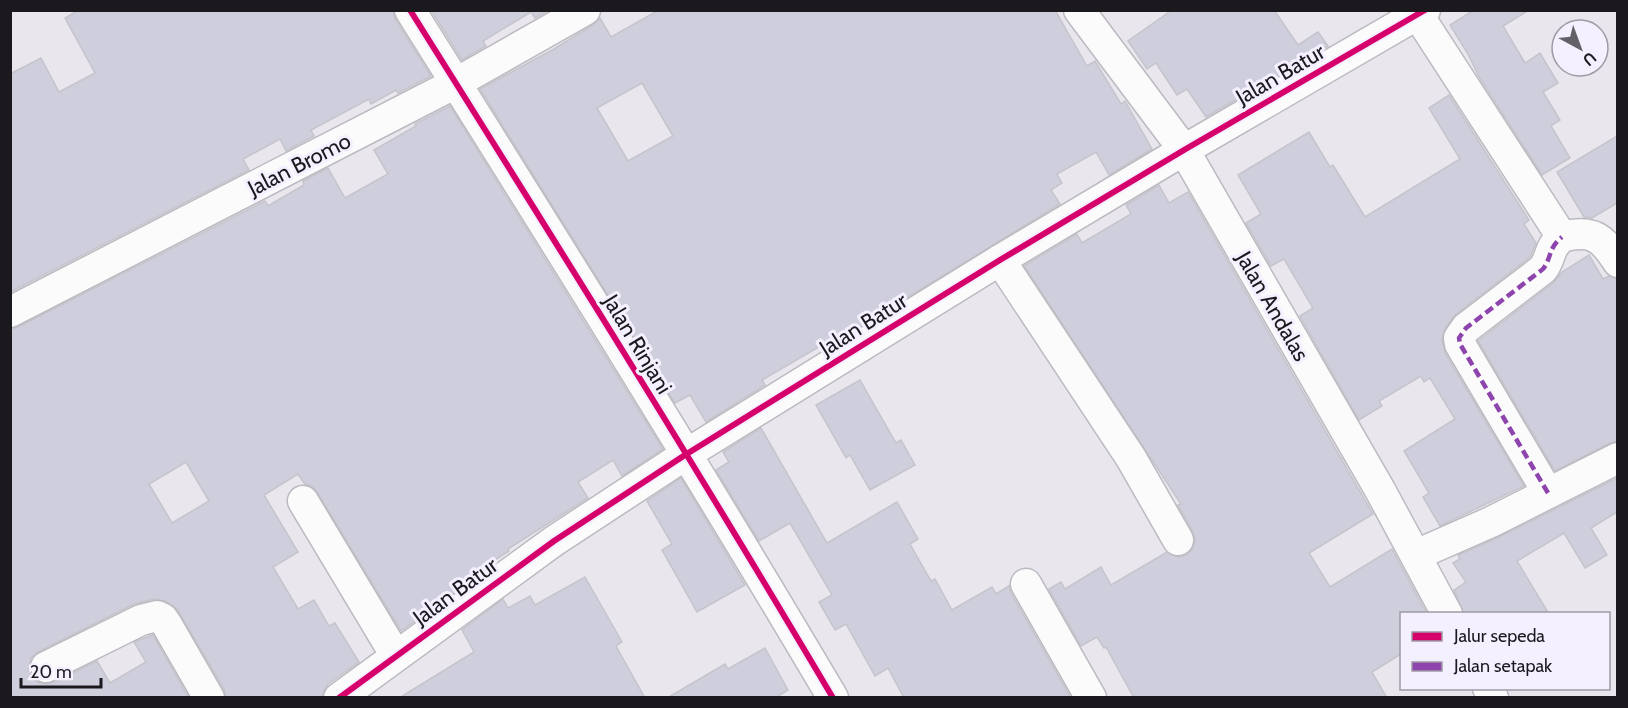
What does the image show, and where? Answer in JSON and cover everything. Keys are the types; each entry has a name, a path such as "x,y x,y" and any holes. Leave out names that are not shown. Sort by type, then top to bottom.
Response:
{"street":[{"name":"Jalan Rinjani","path":"410,10 685,455 732,527 833,698"},
{"name":"Jalan Bromo","path":"10,312 456,83 585,10"},
{"name":"Jalan Andalas","path":"1079,10 1184,150 1416,555 1446,612"},
{"name":"Jalan Batur","path":"339,698 554,541 685,455 1000,260 1184,150 1422,13"},
{"path":"1422,13 1562,237"},
{"path":"1548,494 1460,344 1459,338 1466,328 1544,269 1551,247 1562,237 1579,234 1597,237 1608,247 1617,262"},
{"path":"1000,260 1131,458 1178,540"},
{"path":"1416,555 1548,494 1617,458"},
{"path":"303,501 396,656"},
{"path":"1026,584 1091,698"},
{"path":"46,667 141,620 157,616 167,625 209,698"}],"building":[{"path":"79,10 393,10 395,19 431,76 398,93 396,90 371,104 369,99 311,130 314,136 286,151 280,139 243,159 249,170 10,292 10,74 41,58 59,92 95,73 65,18"},
{"path":"431,10 549,10 535,18 531,12 483,41 486,46 462,60"},
{"path":"659,10 1055,10 1087,66 1095,61 1121,104 1125,101 1152,149 1109,175 1096,152 1057,174 1062,183 1051,190 1060,204 836,341 834,338 762,380 765,385 706,422 690,395 675,403 480,89 554,49 593,25 600,18 611,37","holes":["642,83 673,136 628,161 597,108"]},
{"path":"1172,10 1274,10 1298,45 1318,32 1328,46 1206,117 1187,89 1177,95 1156,63 1147,69 1128,41"},
{"path":"1474,10 1529,10 1503,26 1525,63 1540,53 1550,70 1550,78 1555,78 1558,83 1543,92 1560,120 1551,126 1570,158 1542,175 1479,77 1450,25"},
{"path":"1449,95 1529,220 1524,224 1536,243 1530,257 1455,315 1445,328 1442,340 1445,353 1524,486 1440,526 1423,497 1429,493 1404,451 1455,419 1430,378 1424,382 1421,376 1379,401 1382,406 1359,420 1300,316 1313,308 1284,259 1271,266 1246,223 1261,214 1238,175 1309,132 1330,167 1333,165 1365,217 1460,159 1429,108"},
{"path":"450,106 663,449 622,476 613,460 578,482 588,498 508,549 509,551 484,567 486,570 401,631 312,486 305,484 298,474 264,495 298,552 273,567 298,609 314,600 329,626 335,623 359,662 328,684 322,698 226,698 224,689 177,609 165,601 154,599 134,604 38,652 31,658 30,674 37,682 45,684 54,682 97,661 110,683 146,662 134,642 153,635 189,698 10,698 10,329 18,327 265,201 268,206 304,185 303,181 328,168 345,198 388,174 374,150 416,126 415,124","holes":["186,462 209,501 172,523 149,484"]},
{"path":"1617,136 1617,203 1592,218 1584,217 1557,172"},
{"path":"1159,185 1169,203 1188,192 1373,514 1309,553 1330,587 1392,549 1426,612 1400,612 1400,655 1372,672 1387,698 1134,698 1106,647 1104,648 1097,637 1081,646 1049,589 1061,582 1065,589 1101,567 1111,585 1167,552 1179,557 1187,555 1195,541 1193,532 1178,505 1181,504 1024,266 1077,234 1082,243 1131,214 1126,205"},
{"path":"1589,255 1603,279 1609,276 1617,279 1617,441 1555,471 1478,341 1553,283 1562,272"},
{"path":"860,380 896,443 901,440 915,465 870,490 850,455 846,458 816,405"},
{"path":"761,428 827,543 897,502 918,539 910,544 931,581 935,579 952,610 992,587 996,594 1009,586 1071,698 904,698 888,668 875,676 846,624 835,630 819,602 832,595 790,523 759,541 716,470 729,462 723,452"},
{"path":"681,478 745,585 697,612 662,550 672,544 647,501"},
{"path":"1617,478 1617,512 1591,528 1607,555 1585,568 1564,533 1517,561 1548,612 1463,612 1454,590 1466,582 1453,563 1460,559 1458,555"},
{"path":"585,577 622,642 616,646 645,698 399,698 474,652 462,630 503,599 508,608 530,596 535,605"},
{"path":"765,648 788,690 775,698 667,698 725,664 728,669"}],"marked path":[{"path":"1548,493 1460,344 1459,338 1466,328 1543,269 1554,245 1562,237"}],"cycle path":[{"path":"410,10 677,438 833,698"},
{"path":"339,698 554,541 685,455 1000,260 1425,10"}]}
